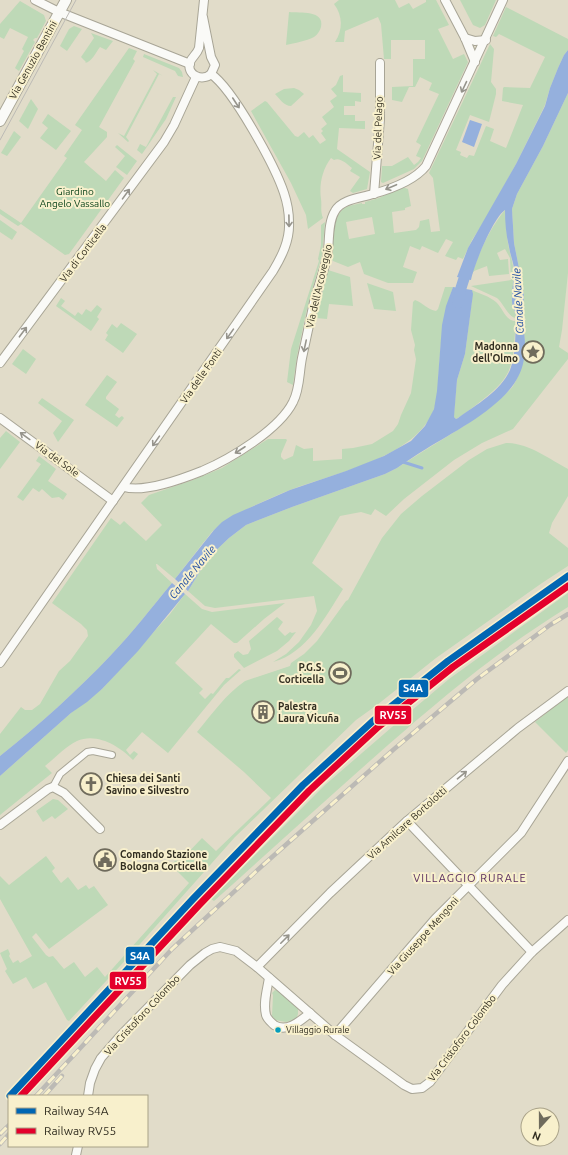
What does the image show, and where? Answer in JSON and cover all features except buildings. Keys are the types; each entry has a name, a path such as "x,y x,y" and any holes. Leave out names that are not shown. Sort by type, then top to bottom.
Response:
{"street":[{"path":"35,0 59,12 190,64"},
{"name":"Via Genuzio Bentini","path":"0,121 66,0"},
{"path":"203,17 214,65 211,74 204,78 196,77 191,71 190,64 199,48 204,0"},
{"path":"446,0 475,62"},
{"name":"Via dell'Arcoveggio","path":"124,487 132,489 144,488 180,479 209,468 248,445 269,430 284,416 293,404 298,389 302,358 327,257 334,212 343,203 374,194 419,174 426,166 486,40 503,0"},
{"path":"465,38 475,41 486,40"},
{"path":"196,55 204,54 211,57"},
{"name":"Via del Pelago","path":"374,194 380,119 380,63"},
{"name":"Via delle Fonti","path":"0,663 274,271 287,240 289,231 289,214 284,192 279,180 243,114 222,83 211,74"},
{"name":"Via di Corticella","path":"0,363 164,142 174,125 196,77"},
{"name":"Via del Sole","path":"0,418 113,501"},
{"name":"Via Amilcare Bortolotti","path":"257,967 330,893 407,821 518,728 568,691"},
{"path":"53,787 60,774 87,752 93,751 112,755"},
{"name":"Via Giuseppe Mengoni","path":"335,1035 435,919 470,886 521,833 568,761"},
{"path":"0,825 48,788 53,787 64,793 100,829"},
{"path":"407,821 532,952"},
{"name":"Via Cristoforo Colombo","path":"88,1095 90,1083 101,1058 121,1035 205,952 220,947 236,951 257,967 335,1035 404,1085 412,1089 422,1088 430,1082 502,985 532,952 568,920"},
{"path":"269,978 265,1009 266,1017 270,1021 276,1026 283,1028 291,1027 310,1013"}],"green space":[{"path":"339,0 395,0 399,8 409,3 413,9 426,2 426,0 436,0 449,25 438,29 453,59 464,54 468,62 422,161 414,169 383,183 381,182 382,166 392,166 408,157 414,165 421,158 416,156 421,145 416,142 439,94 429,90 432,83 420,77 415,87 409,87 402,102 392,100 392,87 413,86 413,59 425,59 425,40 391,40 391,59 384,59 381,24 378,17 345,31 344,42 335,42 341,28 339,13 334,4"},
{"path":"460,0 496,0 485,25 480,28 473,25"},
{"path":"20,1 44,15 46,21 37,38 33,40 35,42 19,71 15,68 24,51 22,49 28,37 10,28 4,39 0,37 0,24"},
{"path":"506,7 568,39 568,50 558,68 545,105 516,164 487,217 472,240 463,259 458,257 456,260 445,256 453,242 446,239 438,253 422,246 420,250 410,246 403,267 417,272 413,283 388,283 364,274 360,262 348,267 333,261 331,257 335,223 341,211 346,207 362,203 365,204 365,202 379,198 402,187 408,189 411,206 405,208 405,210 392,212 394,233 416,230 419,227 420,221 429,219 431,232 440,231 433,178 429,173 490,44 494,49 491,82 496,89 496,94 489,122 470,115 456,150 461,152 460,155 467,158 469,155 474,156 486,126 494,129 490,141 506,148 523,105 502,101 503,88 530,88 545,57 499,34 496,37 493,36","holes":["372,217 375,234 349,239 346,222"]},
{"path":"289,12 316,15 321,22 321,27 318,33 311,38 286,45"},
{"path":"74,26 82,29 67,51 60,46 69,29"},
{"path":"91,33 113,41 106,50 100,47 92,59 85,63 86,62 81,57 94,38"},
{"name":"Giardino Angelo Vassallo","path":"129,48 137,51 133,59 135,61 99,127 107,132 107,137 84,162 106,181 115,170 124,178 69,254 65,255 21,224 18,226 0,214 0,209 21,223 67,158 64,156 82,130 75,125"},
{"path":"144,54 179,68 183,77 178,76 175,71 143,57"},
{"path":"153,70 163,76 159,74 126,137 129,141 128,142 118,133 124,136 157,74"},
{"path":"343,75 343,92 361,93 361,102 355,101 355,106 344,106 344,115 355,115 355,121 365,121 365,129 339,128 337,149 370,172 367,189 353,193 350,191 360,177 350,171 352,168 343,161 339,159 334,160 331,158 323,173 321,183 320,194 323,218 308,229 306,215 291,183 251,111 265,101 295,136 298,137 304,132 309,138 313,135 320,144 326,140 321,133 323,131 321,129 327,124 322,117 334,107 330,101 337,96 331,89 336,85 340,76"},
{"path":"294,88 304,94 291,106 284,104 275,94 284,89"},
{"path":"568,93 568,273 559,347 568,353 568,359 513,429 482,443 454,460 404,499 386,516 375,509 371,515 361,512 340,516 312,563 343,589 322,622 306,642 296,651 273,662 286,654 299,642 311,625 317,611 314,596 215,608 205,606 188,591 208,558 229,538 246,525 385,474 397,468 477,417 501,398 513,386 520,370 524,354 524,329 522,321 526,320 525,318 522,318 519,268 514,243 512,209 517,194 543,146"},
{"path":"173,97 176,97 166,119 142,154 137,150 140,144 146,147"},
{"path":"31,99 38,109 28,129 19,121"},
{"path":"48,114 71,131 56,150 40,138 48,128 42,123"},
{"path":"14,131 21,137 7,156 1,153"},
{"path":"117,145 137,161 127,175 116,167 125,156 115,147"},
{"path":"505,210 507,239 514,271 512,298 516,318 508,313 497,298 471,286 511,280 510,258 505,249 497,253 500,260 508,259 509,274 489,276 487,266 474,271 472,274 478,257 494,224"},
{"path":"0,220 17,232 12,240 0,232"},
{"path":"325,222 322,255 306,313 297,356 293,385 287,382 291,349 319,261 321,225"},
{"path":"328,270 350,277 353,306 329,304 327,319 316,318"},
{"path":"367,283 393,292 396,311 374,309"},
{"path":"445,287 453,287 443,327 437,399 434,409 424,426 410,440 392,452 372,462 290,490 241,512 212,532 175,579 156,564 157,569 172,583 127,637 85,682 0,756 0,734 21,707 25,710 32,710 40,704 59,671 70,661 88,636 87,630 81,624 52,603 111,518 120,525 124,521 146,541 162,525 141,503 149,495 222,468 268,439 287,440 281,454 281,457 284,460 293,456 296,445 304,449 313,448 313,461 342,459 342,449 372,444 393,431 398,424 411,393 416,359 414,350 415,345 411,330 413,302 415,300 436,311"},
{"path":"472,290 493,300 509,319 516,321 513,357 507,374 501,383 466,413 456,419 454,414 457,380 465,354"},
{"path":"61,298 65,301 61,306 75,316 78,312 82,315 86,309 91,312 97,305 102,309 97,317 99,319 91,331 56,306"},
{"path":"121,323 137,334 123,353 105,340 108,335 106,333 112,324 117,328"},
{"path":"23,349 36,359 26,374 12,364"},
{"path":"107,375 117,382 106,399 119,409 115,415 119,418 122,416 124,418 117,427 85,405"},
{"path":"42,398 74,420 58,442 53,433 62,421 38,403"},
{"path":"6,431 20,442 0,469 0,438"},
{"path":"506,443 531,449 568,469 568,496 552,523 549,533 568,548 568,566 436,658 356,720 235,837 133,952 69,1021 67,1020 46,982 33,989 26,977 13,984 5,971 7,969 0,953 8,949 10,954 9,956 13,963 18,960 20,963 32,956 0,899 0,876 9,885 46,856 55,868 52,871 61,883 68,877 78,890 86,885 89,889 94,886 108,905 49,949 36,933 32,937 46,955 49,957 53,956 64,969 74,962 85,977 97,967 105,977 189,883 171,865 175,861 181,860 202,838 216,851 271,798 244,772 197,732 238,686 245,681 290,666 291,663 304,654 317,641 348,600 382,538 401,514 469,460 487,449"},
{"path":"39,456 56,469 48,481 67,494 63,500 59,497 52,498 42,489 39,492 33,488 23,501 17,497 41,464 36,461"},
{"path":"568,593 568,607 520,638 475,672 388,745 214,901 211,899 325,785 392,727 449,679"},
{"path":"185,594 202,609 212,612 285,603 237,643 234,643 211,624 175,663 203,689 199,693 205,699 211,693 213,694 226,678 229,678 239,669 241,670 224,685 168,753 142,732 126,750 130,755 134,751 138,754 133,760 115,745 100,739 92,738 77,741 45,766 52,773 0,815 0,776 71,713 102,689 170,614"},
{"path":"277,617 283,622 278,629 285,636 290,632 296,632 289,641 277,651 244,668 234,657 234,654 238,651 243,655 248,654 251,649 249,641"},
{"path":"568,696 568,750 566,753 535,722"},
{"path":"53,799 58,800 68,809 55,819 52,816 43,822 36,811"},
{"path":"275,990 280,991 298,1007 296,1019 286,1022 275,1020 272,1016 272,993"}],"water":[{"path":"568,50 568,93 543,146 517,194 512,209 514,243 524,296 522,318 516,318 512,301 514,268 507,238 505,210 495,222 490,232 480,253 471,280 457,277 468,248 516,164 545,106 558,68"},
{"path":"470,120 482,124 474,147 462,142"},
{"path":"453,287 472,290 473,294 465,354 457,380 454,417 456,419 458,418 480,403 501,385 506,378 513,358 516,321 522,321 525,341 525,355 522,369 512,387 491,408 397,468 385,474 246,525 229,538 208,558 188,591 175,579 222,522 233,515 290,490 384,456 411,441 425,426 434,409 437,391 442,325 446,306"},
{"path":"172,583 185,594 138,651 102,689 71,713 0,776 0,756 85,682 127,637"}],"waterway":[{"name":"Canale Navile","path":"458,303 468,266"},
{"path":"403,462 422,468"}],"tram line":[{"path":"0,140 76,0"}],"railway":[{"path":"37,1095 172,949 263,865 393,750 477,679 550,625 568,614"},
{"path":"45,1095 62,1076"},
{"path":"0,1134 8,1126"},
{"path":"0,1144 8,1135"}],"rail line":[{"name":"S4A","path":"11,1095 193,899 303,785 373,721 448,661 568,576"},
{"name":"RV55","path":"22,1095 199,905 309,791 378,727 453,667 568,586"}],"place":[{"name":"Madonna dell'Olmo","path":"533,352"},
{"name":"P.G.S. Corticella","path":"340,673"},
{"name":"Palestra Laura Vicuña","path":"263,712"},
{"name":"Chiesa dei Santi Savino e Silvestro","path":"91,784"},
{"name":"Comando Stazione Bologna Corticella","path":"105,860"},
{"name":"Villaggio Rurale","path":"278,1030"}],"district":[{"name":"VILLAGGIO RURALE","path":"470,878"}]}
